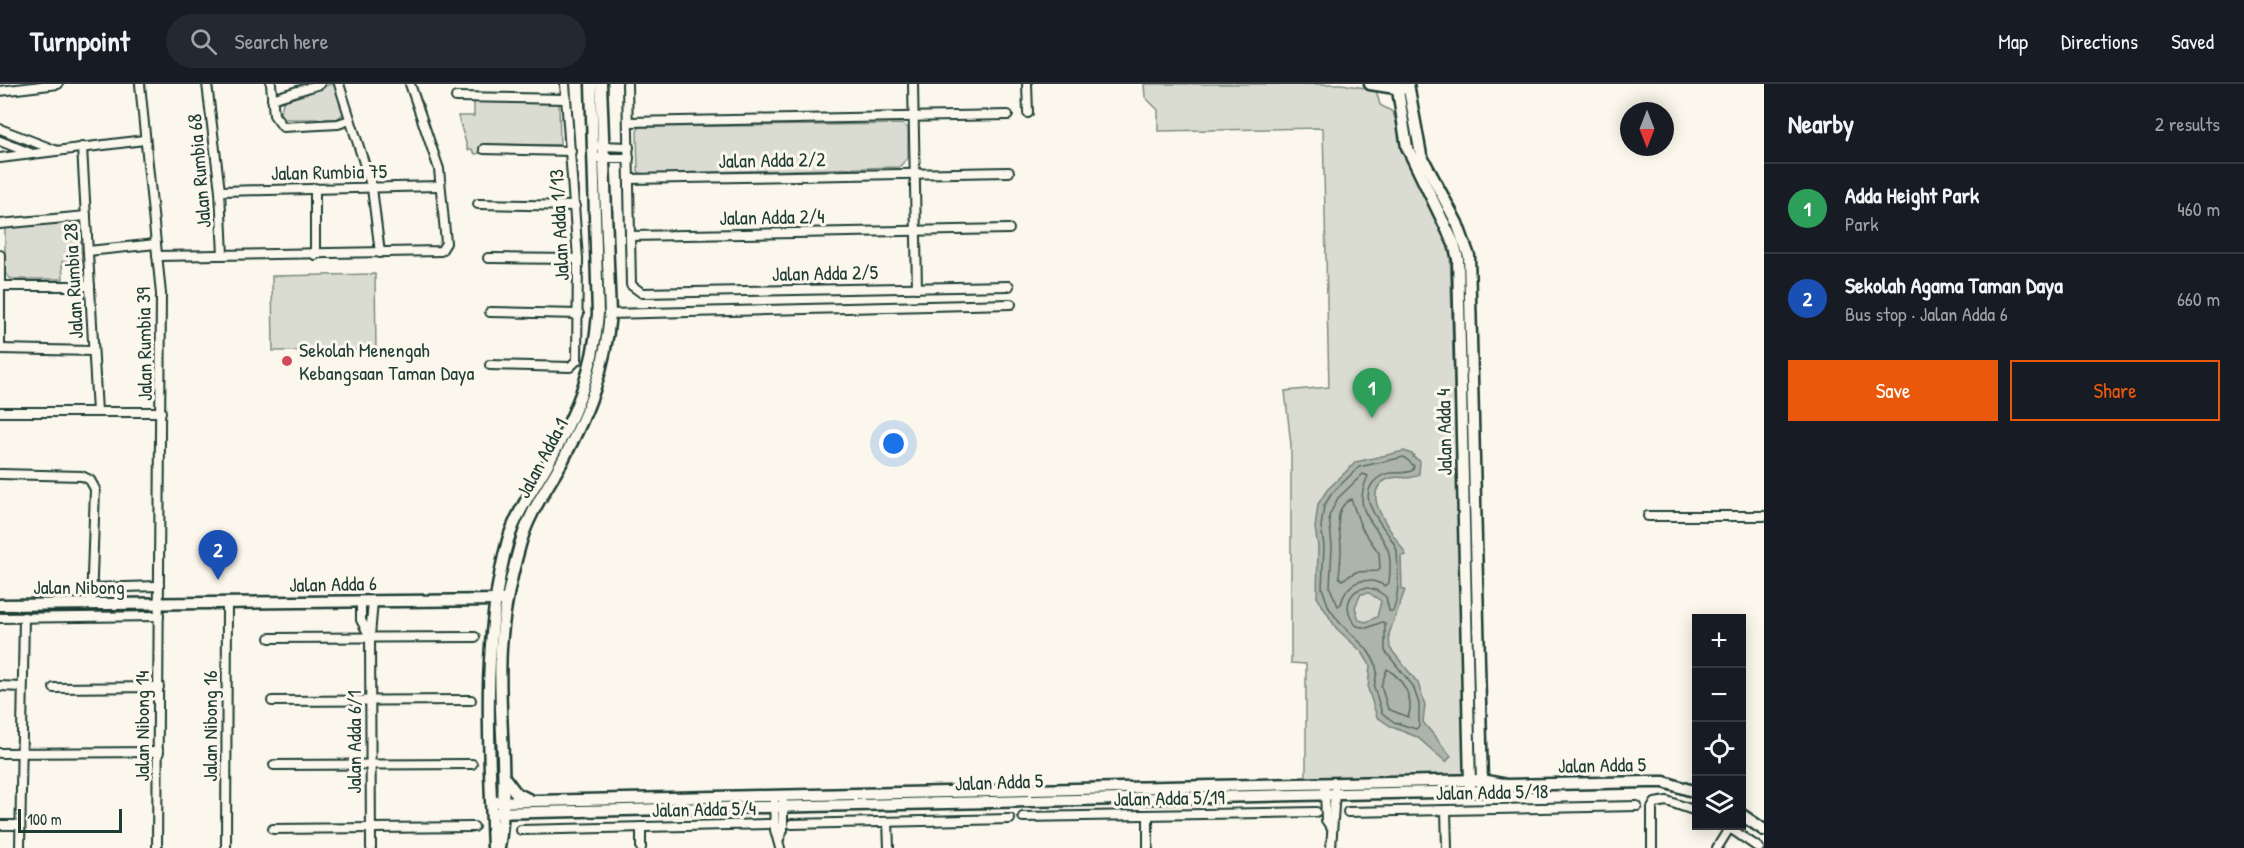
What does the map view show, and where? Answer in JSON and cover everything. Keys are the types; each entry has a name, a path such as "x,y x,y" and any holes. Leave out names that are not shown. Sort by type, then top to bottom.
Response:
{"street":[{"path":"0,91 58,84"},
{"name":"Jalan Rumbia 39","path":"140,84 161,294 158,604"},
{"name":"Jalan Rumbia 68","path":"207,84 220,191 223,255"},
{"path":"271,84 274,115 282,127 338,124 350,120"},
{"path":"272,99 320,84"},
{"path":"339,84 372,188 380,253"},
{"path":"157,256 441,251 445,248 439,169 410,84"},
{"name":"Jalan Adda 1/13","path":"490,365 570,367 575,364 579,314 578,259 565,84"},
{"name":"Jalan Adda 1","path":"500,842 490,648 528,523 563,459 595,391 607,345 610,314 591,84"},
{"name":"Jalan Adda 1","path":"597,146 601,84"},
{"path":"627,84 630,236"},
{"path":"913,84 917,288"},
{"path":"1027,84 1028,113"},
{"path":"1370,84 1402,86"},
{"name":"Jalan Adda 4","path":"1402,86 1421,155 1457,223 1469,256 1482,785"},
{"name":"Jalan Adda 4","path":"1402,86 1407,147 1454,244 1458,259 1470,785"},
{"path":"456,97 566,99"},
{"path":"628,122 1008,114"},
{"path":"0,129 57,151"},
{"path":"0,158 144,140"},
{"path":"0,141 31,154"},
{"path":"597,146 628,147"},
{"name":"Jalan Rumbia 28","path":"82,147 97,412"},
{"path":"484,149 571,151"},
{"path":"598,158 628,158"},
{"name":"Jalan Adda 1","path":"493,848 497,807 504,777 501,647 508,540 515,521 554,453 585,386 596,344 598,158"},
{"name":"Jalan Adda 2/2","path":"629,179 1009,172"},
{"name":"Jalan Rumbia 75","path":"220,191 439,186"},
{"path":"315,188 315,255"},
{"path":"478,204 575,206"},
{"path":"0,224 86,216"},
{"name":"Jalan Adda 2/4","path":"630,236 1009,229"},
{"name":"Jalan Adda 2/5","path":"630,236 631,285 642,293 1009,286"},
{"path":"88,251 156,244"},
{"path":"0,255 0,344"},
{"path":"488,258 578,259"},
{"path":"1,286 90,286"},
{"path":"598,314 1011,304"},
{"path":"490,312 579,314"},
{"path":"0,349 93,351"},
{"path":"0,412 161,412"},
{"path":"0,474 82,476 93,484 91,605"},
{"path":"1648,516 1764,516"},
{"path":"92,588 159,586"},
{"name":"Jalan Adda 6","path":"158,604 503,600"},
{"path":"370,637 373,601"},
{"path":"361,602 361,620 370,637"},
{"name":"Jalan Nibong 16","path":"226,848 227,603"},
{"name":"Jalan Nibong","path":"0,605 158,604"},
{"name":"Jalan Nibong 14","path":"157,848 158,604"},
{"path":"0,618 159,616"},
{"path":"20,848 24,617"},
{"name":"Jalan Adda 6/1","path":"370,637 371,848"},
{"path":"270,638 475,637"},
{"path":"0,686 22,687"},
{"path":"54,688 159,687"},
{"path":"272,701 471,700"},
{"path":"0,753 159,752"},
{"path":"274,765 472,764"},
{"path":"504,777 516,793 533,801"},
{"name":"Jalan Adda 5","path":"497,807 529,812 779,801 1058,793 1664,782 1692,791"},
{"path":"1330,787 1335,820 1330,826 1331,848"},
{"name":"Jalan Adda 5","path":"497,807 533,801 779,801"},
{"path":"779,801 783,830 780,848"},
{"path":"1652,848 1652,808 1655,803 1667,801 1692,810"},
{"name":"Jalan Adda 5/18","path":"1348,812 1637,806"},
{"path":"1446,810 1447,848"},
{"path":"500,842 507,825 529,812"},
{"name":"Jalan Adda 5/19","path":"1023,818 1316,812"},
{"path":"1148,815 1148,848"},
{"path":"1746,818 1764,830"},
{"path":"792,824 1010,819"},
{"path":"888,822 889,848"},
{"name":"Jalan Adda 5/4","path":"521,830 768,824"},
{"path":"0,825 20,825"},
{"path":"273,829 474,827"},
{"path":"641,827 641,848"},
{"path":"1717,848 1726,830"},
{"path":"1734,830 1759,848"}],"shaded area":[{"path":"331,84 336,85 344,113 337,119 285,119 280,113 284,100"},
{"path":"1144,84 1342,84 1376,90 1380,105 1393,112 1408,162 1450,251 1466,770 1460,778 1306,779 1306,664 1291,663 1291,445 1285,391 1329,387 1323,128 1158,131 1158,110 1145,97"},
{"path":"474,99 559,101 560,145 481,144 481,153 475,154 472,149 468,150 458,116 474,116"},
{"path":"902,124 908,128 908,158 899,167 642,174 638,171 637,131 640,127"},
{"path":"75,219 79,223 82,261 62,262 63,279 11,279 5,273 5,230 11,225"},
{"path":"375,274 376,350 273,351 272,276"}],"water":[{"path":"1404,451 1414,455 1413,457 1420,461 1419,474 1388,479 1379,486 1376,494 1377,505 1382,516 1406,555 1401,556 1402,589 1405,590 1389,634 1390,648 1418,683 1425,705 1423,722 1451,756 1446,762 1417,737 1392,727 1377,717 1368,689 1370,665 1362,652 1336,628 1317,597 1318,547 1315,528 1318,504 1327,490 1356,462","holes":["1369,593 1381,601 1377,617 1366,622 1359,620 1355,607 1361,594"]}],"place":[{"name":"Sekolah Menengah Kebangsaan Taman Daya","path":"287,361"},
{"name":"Adda Height Park","path":"1372,418"},
{"name":"Sekolah Agama Taman Daya","path":"218,580"}]}
